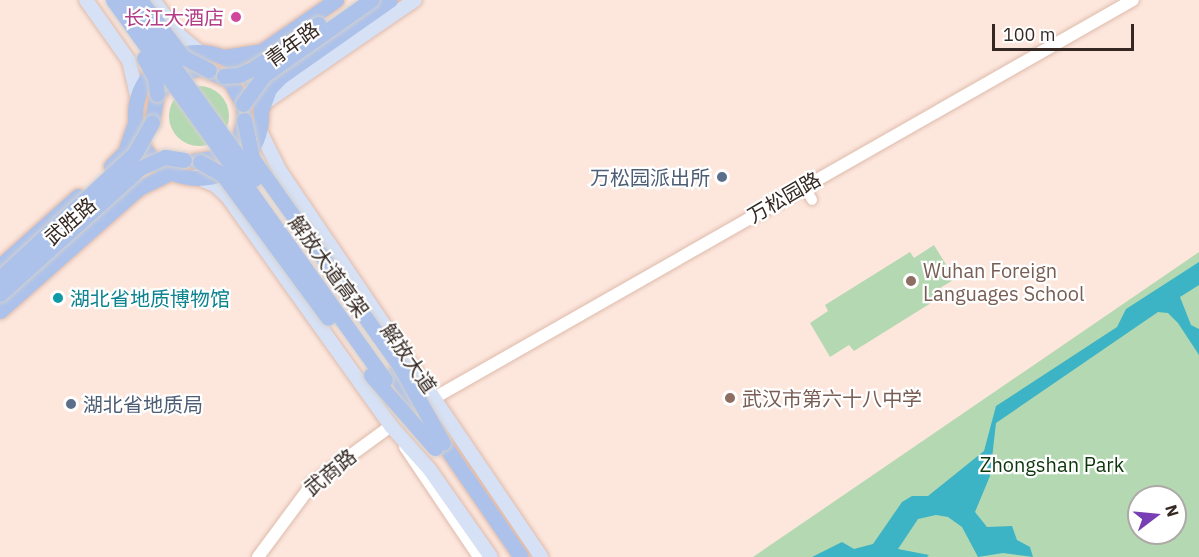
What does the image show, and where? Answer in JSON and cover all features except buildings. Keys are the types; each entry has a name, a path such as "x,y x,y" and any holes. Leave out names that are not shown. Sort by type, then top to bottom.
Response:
{"main road":[{"path":"86,0 129,61 138,99 136,120 149,153 172,172 215,184 227,196 392,426 430,470 491,557"},
{"path":"0,279 142,145 150,131 157,94 148,64 101,0"},
{"name":"解放大道高架","path":"113,0 521,557"},
{"name":"解放大道高架","path":"126,0 439,446 509,557"},
{"path":"140,0 183,57 224,76 239,75 254,68 353,0"},
{"path":"153,0 174,29 200,52"},
{"name":"青年路","path":"224,57 243,57 262,51 336,0"},
{"path":"243,104 256,80 371,0"},
{"name":"青年路","path":"262,108 269,89 280,77 390,0"},
{"path":"262,108 415,0"},
{"path":"138,99 147,79 162,63 181,54 200,52 224,57 253,84 262,108 259,129 238,163 217,175 196,177"},
{"path":"157,94 175,75 192,69 209,70"},
{"path":"224,76 243,104 252,158 400,366 439,446"},
{"name":"武胜路","path":"0,266 116,162 129,143 136,120"},
{"path":"200,162 218,157 233,146 244,120"},
{"name":"解放大道","path":"259,129 280,171 436,397 541,557"},
{"path":"0,294 140,168 165,157 200,162 223,175 380,387 439,446"},
{"name":"武胜路","path":"0,311 139,188 172,172"}],"street":[{"name":"万松园路","path":"436,397 1133,0"},
{"path":"804,186 812,200"},
{"path":"392,426 478,557"},
{"name":"武商路","path":"258,557 313,483 392,426"}],"green space":[{"path":"199,86 220,95 229,116 220,137 199,146 178,137 169,116 178,95"},
{"path":"934,245 955,279 935,291 939,298 854,351 849,345 830,357 810,323 828,311 825,305 910,252 914,258"},
{"name":"Zhongshan Park","path":"1199,252 1199,557 753,557"}],"water":[{"path":"1199,262 1199,285 1180,297 1191,325 1199,329 1199,355 1178,323 1168,313 1158,312 996,423 990,476 975,512 987,527 1012,526 1017,540 1030,547 1033,557 1003,553 978,557 962,527 948,517 936,515 918,519 898,549 929,555 927,557 812,557 842,542 854,549 873,544 902,502 912,496 928,496 984,451 996,406 1117,327 1126,309"}],"place":[{"name":"长江大酒店","path":"236,17"},
{"name":"万松园派出所","path":"722,177"},
{"name":"Wuhan Foreign Languages School","path":"911,281"},
{"name":"湖北省地质博物馆","path":"58,298"},
{"name":"武汉市第六十八中学","path":"730,398"},
{"name":"湖北省地质局","path":"71,404"}]}
